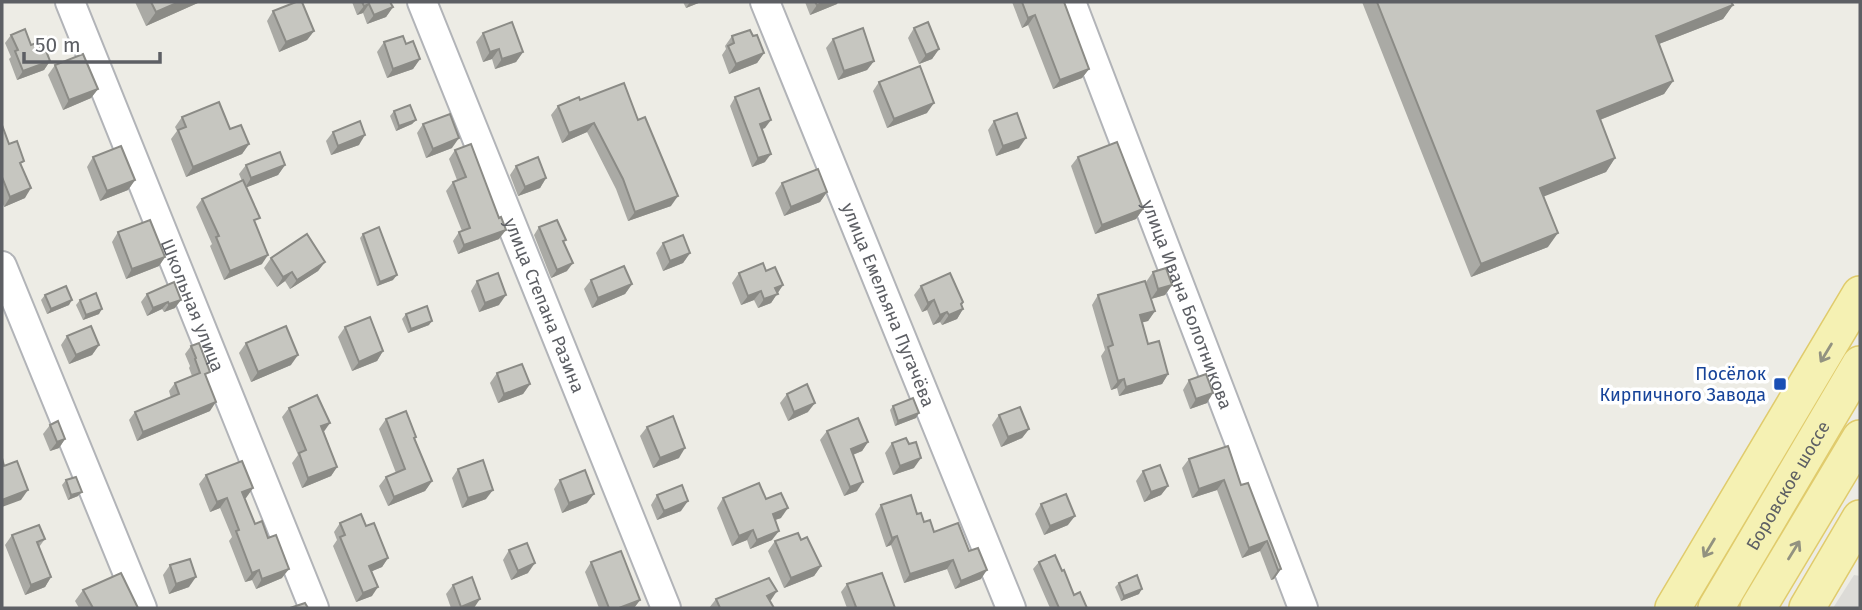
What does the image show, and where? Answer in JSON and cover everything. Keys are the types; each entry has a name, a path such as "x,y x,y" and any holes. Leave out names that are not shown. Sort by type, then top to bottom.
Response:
{"main road":[{"path":"1673,608 1860,294"},
{"name":"Боровское шоссе","path":"1716,608 1860,364"},
{"path":"1758,608 1860,438"},
{"path":"1807,608 1860,518"}],"street":[{"name":"Школьная улица","path":"70,2 314,608"},
{"name":"улица Степана Разина","path":"422,2 666,608"},
{"name":"улица Емельяна Пугачёва","path":"765,2 1011,608"},
{"name":"улица Ивана Болотникова","path":"1071,2 1303,608"},
{"path":"2,266 142,608"}],"shaded area":[{"path":"1854,575 1860,576 1860,608 1833,608"}],"building":[{"path":"151,2 179,2 156,12"},
{"path":"302,2 314,31 286,42 273,11"},
{"path":"362,2 390,2 393,7 374,15 369,4 364,6"},
{"path":"1022,2 1064,2 1089,69 1060,80 1035,15 1028,18"},
{"path":"1377,2 1731,2 1733,5 1656,36 1673,81 1597,111 1615,158 1540,188 1558,233 1481,264"},
{"path":"512,22 523,52 502,59 499,49 490,52 483,33"},
{"path":"928,22 939,49 926,55 914,28"},
{"path":"863,28 874,61 844,71 833,39"},
{"path":"25,29 31,45 42,41 50,61 23,71 11,35"},
{"path":"750,30 753,36 757,35 764,53 736,64 728,46 734,43 732,36"},
{"path":"403,36 406,44 413,41 420,59 393,69 384,42"},
{"path":"83,54 98,89 69,100 55,65"},
{"path":"920,66 934,103 894,119 879,82"},
{"path":"624,83 638,120 645,117 678,196 635,212 623,179 594,123 569,133 558,106"},
{"path":"759,88 771,120 760,124 771,154 758,158 735,97"},
{"path":"219,102 230,129 241,125 249,144 193,167 178,130 186,127 182,117"},
{"path":"410,105 416,120 399,126 394,111"},
{"path":"1017,113 1026,138 1003,146 994,121"},
{"path":"450,114 459,138 433,149 423,124"},
{"path":"360,121 365,135 338,146 333,132"},
{"path":"2,125 9,144 17,141 24,161 20,163 31,188 10,197 2,177"},
{"path":"1117,142 1143,209 1102,225 1078,157"},
{"path":"471,144 506,230 464,245 459,232 470,228 453,182 466,177 455,150"},
{"path":"121,146 135,180 107,191 93,157"},
{"path":"280,152 285,165 251,178 246,165"},
{"path":"538,157 546,178 525,187 516,166"},
{"path":"818,169 827,192 791,207 782,183"},
{"path":"243,180 260,218 254,220 268,255 230,271 216,237 219,236 202,199"},
{"path":"150,220 165,257 132,269 118,232"},
{"path":"557,220 573,263 557,270 539,227"},
{"path":"379,227 397,275 380,282 363,234"},
{"path":"307,234 325,262 297,280 292,272 283,277 271,258"},
{"path":"683,235 690,253 670,261 663,243"},
{"path":"763,263 766,271 775,267 783,285 775,288 778,294 764,299 761,291 748,296 739,273"},
{"path":"624,266 632,284 598,298 591,280"},
{"path":"1166,268 1172,285 1158,289 1153,272"},
{"path":"498,273 506,295 485,303 477,281"},
{"path":"950,273 963,302 963,309 949,315 947,312 940,315 934,300 928,303 921,286"},
{"path":"1145,281 1155,311 1140,315 1148,344 1159,341 1168,374 1126,387 1124,379 1118,381 1108,347 1113,345 1098,295"},
{"path":"174,282 181,300 153,308 147,294"},
{"path":"66,286 72,300 51,309 45,295"},
{"path":"96,293 102,309 86,315 80,300"},
{"path":"427,306 432,321 411,329 406,314"},
{"path":"370,317 383,351 359,362 345,327"},
{"path":"91,326 99,345 76,355 67,336"},
{"path":"286,326 298,355 258,372 246,343"},
{"path":"199,343 210,372 205,374 216,402 143,432 135,412 179,394 175,383 200,373 191,346"},
{"path":"522,364 530,384 504,394 497,373"},
{"path":"1206,374 1213,393 1196,399 1189,380"},
{"path":"807,384 815,403 794,412 787,394"},
{"path":"317,395 330,423 321,426 337,467 308,478 299,453 306,450 289,408"},
{"path":"913,398 919,413 898,421 893,406"},
{"path":"1020,407 1029,429 1008,437 999,415"},
{"path":"406,411 432,481 394,497 386,477 405,469 386,419"},
{"path":"673,416 685,448 660,458 647,427"},
{"path":"858,418 868,442 851,449 863,482 850,487 827,431"},
{"path":"58,421 65,439 57,442 50,425"},
{"path":"906,438 909,444 916,442 921,458 900,466 892,443"},
{"path":"1228,446 1241,485 1248,483 1281,569 1278,570 1267,541 1249,548 1224,480 1199,489 1189,459"},
{"path":"2,458 4,466 17,461 28,490 2,500"},
{"path":"483,460 493,490 468,498 458,469"},
{"path":"242,461 253,488 242,492 255,524 262,521 268,538 276,535 289,569 262,579 259,570 252,573 227,498 217,502 206,475"},
{"path":"1160,465 1168,486 1151,492 1143,471"},
{"path":"585,470 594,494 569,503 560,480"},
{"path":"76,477 82,492 71,495 66,480"},
{"path":"759,483 766,499 781,493 788,508 773,514 779,531 757,540 753,530 739,536 723,498"},
{"path":"682,485 688,501 664,511 657,495"},
{"path":"1066,494 1075,516 1050,526 1041,504"},
{"path":"911,495 917,514 921,513 924,522 930,520 934,532 958,523 969,551 978,548 987,570 961,581 953,560 910,574 897,536 892,538 881,505"},
{"path":"361,514 366,526 374,523 388,558 369,566 378,587 363,593 340,537 345,535 340,523"},
{"path":"39,525 45,539 37,542 51,577 31,585 12,535"},
{"path":"798,533 801,540 807,537 821,566 791,578 775,541"},
{"path":"527,543 535,563 518,571 509,550"},
{"path":"621,551 640,600 619,608 609,608 591,562"},
{"path":"1055,555 1074,595 1080,592 1087,608 1059,608 1039,562"},
{"path":"190,559 196,577 176,584 170,565"},
{"path":"121,573 138,608 93,608 83,590"},
{"path":"882,573 895,608 854,608 856,607 847,584"},
{"path":"1137,575 1142,589 1124,596 1119,583"},
{"path":"472,577 480,599 461,607 453,585"},
{"path":"769,578 777,591 767,596 774,608 720,608 716,599"},
{"path":"305,603 308,608 290,608"}],"place":[{"name":"Посёлок Кирпичного Завода","path":"1780,384"}]}
